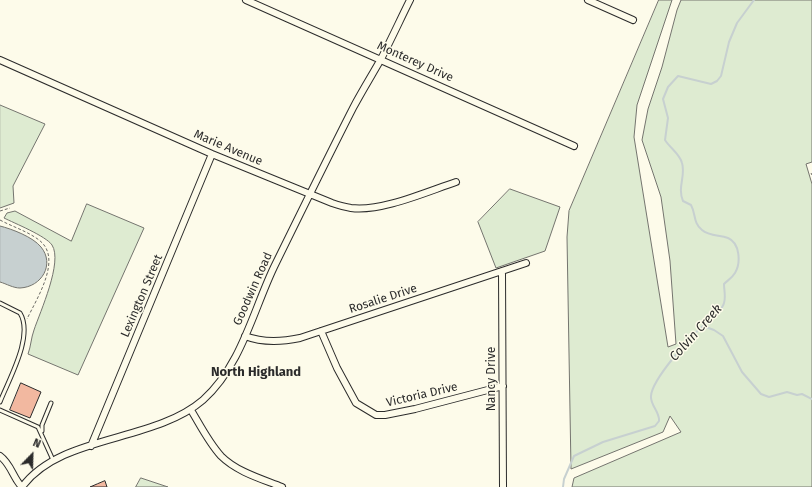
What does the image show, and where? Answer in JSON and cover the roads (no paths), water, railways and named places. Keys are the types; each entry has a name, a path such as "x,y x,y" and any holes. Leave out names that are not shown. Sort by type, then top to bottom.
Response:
{"street":[{"name":"Monterey Drive","path":"246,0 574,146"},
{"name":"Goodwin Road","path":"22,487 39,469 53,460 91,446 165,423 191,410 218,384 229,368 245,336 268,280 354,106 381,59 410,0"},
{"path":"588,0 633,20"},
{"name":"Marie Avenue","path":"0,60 212,154 310,195 350,208 367,208 383,205 456,182"},
{"name":"Lexington Street","path":"91,446 212,154"},
{"name":"Rosalie Drive","path":"245,336 254,340 286,341 321,332 526,263"},
{"name":"Nancy Drive","path":"502,271 503,487"},
{"name":"Victoria Drive","path":"321,332 336,368 356,403 376,415 385,415 415,409 502,386"},
{"path":"191,410 216,450 228,462 237,468 282,487"},
{"path":"0,456 22,487"}],"lane":[{"path":"0,303 20,313 24,326 22,348 0,402"},
{"path":"42,433 42,426 51,403"},
{"path":"0,410 36,425 42,433 53,460"}],"waterway":[{"name":"Colvin Creek","path":"563,487 564,479 574,456 603,442 655,426 659,421 659,418 651,396 658,379 673,358 723,306 725,298 724,284 734,275 737,269 739,259 737,249 735,244 728,238 702,230 697,224 693,208 691,205 683,201 681,196 683,168 681,160 665,140 668,118 663,99 668,87 678,76 711,84 717,81 721,76 729,42 737,23 754,0"},
{"path":"703,326 714,330 723,336 742,372 761,394 769,397 787,392 797,395 802,394 812,399"}],"district":[{"name":"North Highland","path":"256,372"}]}
